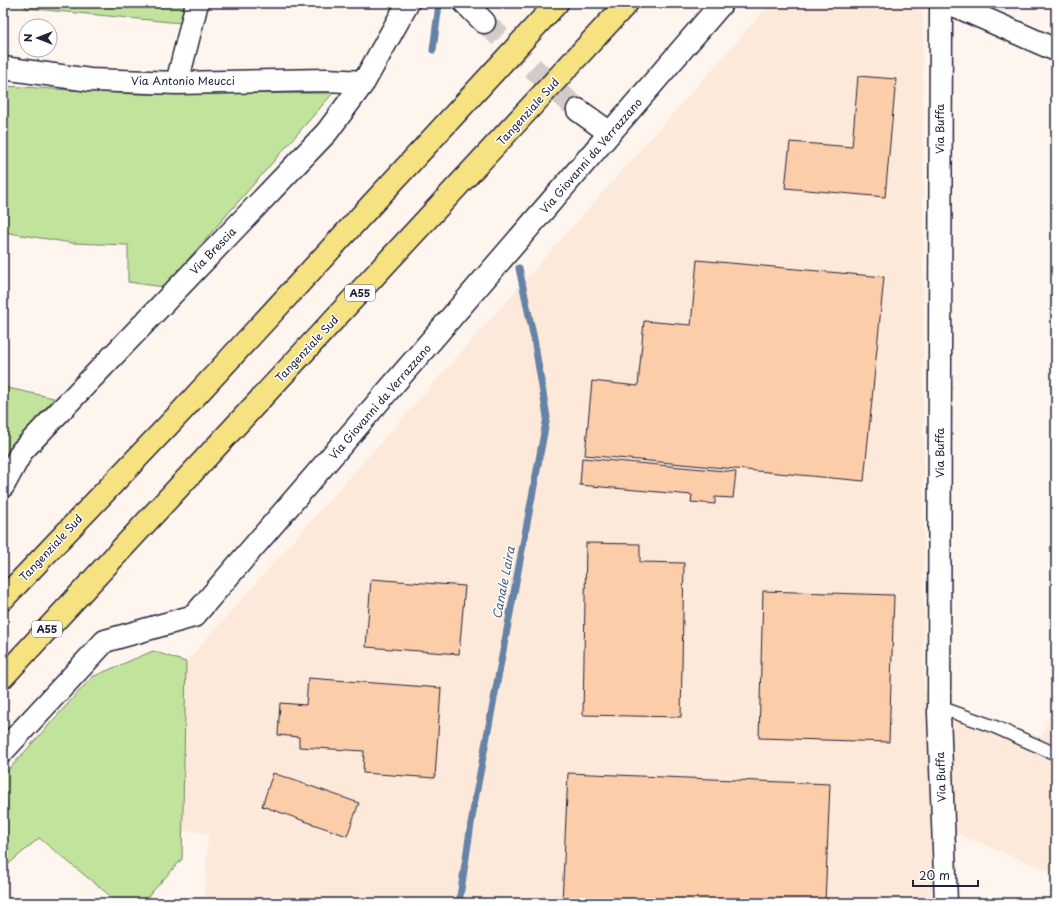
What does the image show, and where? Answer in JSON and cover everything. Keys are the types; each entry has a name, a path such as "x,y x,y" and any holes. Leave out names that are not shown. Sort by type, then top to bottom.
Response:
{"highway":[{"name":"Tangenziale Sud","path":"3,600 54,544 179,414 557,3"},
{"name":"Tangenziale Sud","path":"3,677 627,3"}],"street":[{"path":"177,83 197,3"},
{"name":"Via Brescia","path":"3,486 22,451 327,132 364,82 408,3"},
{"path":"465,3 484,22"},
{"name":"Via Giovanni da Verrazzano","path":"3,751 105,641 194,616 722,3"},
{"name":"Via Buffa","path":"940,3 939,707 946,903"},
{"path":"949,3 1056,50"},
{"name":"Via Antonio Meucci","path":"3,68 90,80 177,83 326,80 364,82"},
{"path":"578,110 610,133"}],"lane":[{"path":"939,707 995,727 1056,754"}],"shaded area":[{"path":"771,3 903,3 923,11 924,691 1041,738 1056,700 1056,874 955,833 957,903 204,903 208,833 183,830 186,662"}],"green space":[{"path":"27,3 186,3 181,23 25,8"},
{"path":"5,86 135,94 333,93 164,287 128,282 128,245 72,243 3,232 3,90"},
{"path":"3,387 54,398 3,459"},
{"path":"153,651 186,662 182,859 142,903 119,903 39,838 3,869 3,776 92,677"}],"building":[{"path":"858,76 896,79 885,197 785,188 790,142 852,147"},
{"path":"697,260 884,277 864,481 585,455 592,381 638,386 644,321 691,325"},
{"path":"582,458 736,472 733,498 715,497 715,504 691,502 692,495 580,485"},
{"path":"586,543 640,544 640,562 684,563 681,717 583,715"},
{"path":"371,579 465,586 459,654 366,647"},
{"path":"763,591 894,595 889,742 759,738"},
{"path":"308,678 441,688 435,778 363,773 364,751 299,747 299,737 278,735 280,703 306,705"},
{"path":"273,773 359,803 347,836 262,806"},
{"path":"568,773 830,784 825,903 562,903"}],"waterway":[{"name":"Canale Laira","path":"433,50 439,4"},
{"name":"Canale Laira","path":"459,903 474,805 547,417 534,339 519,268"}],"tunnel":[{"path":"484,22 578,110"}]}
